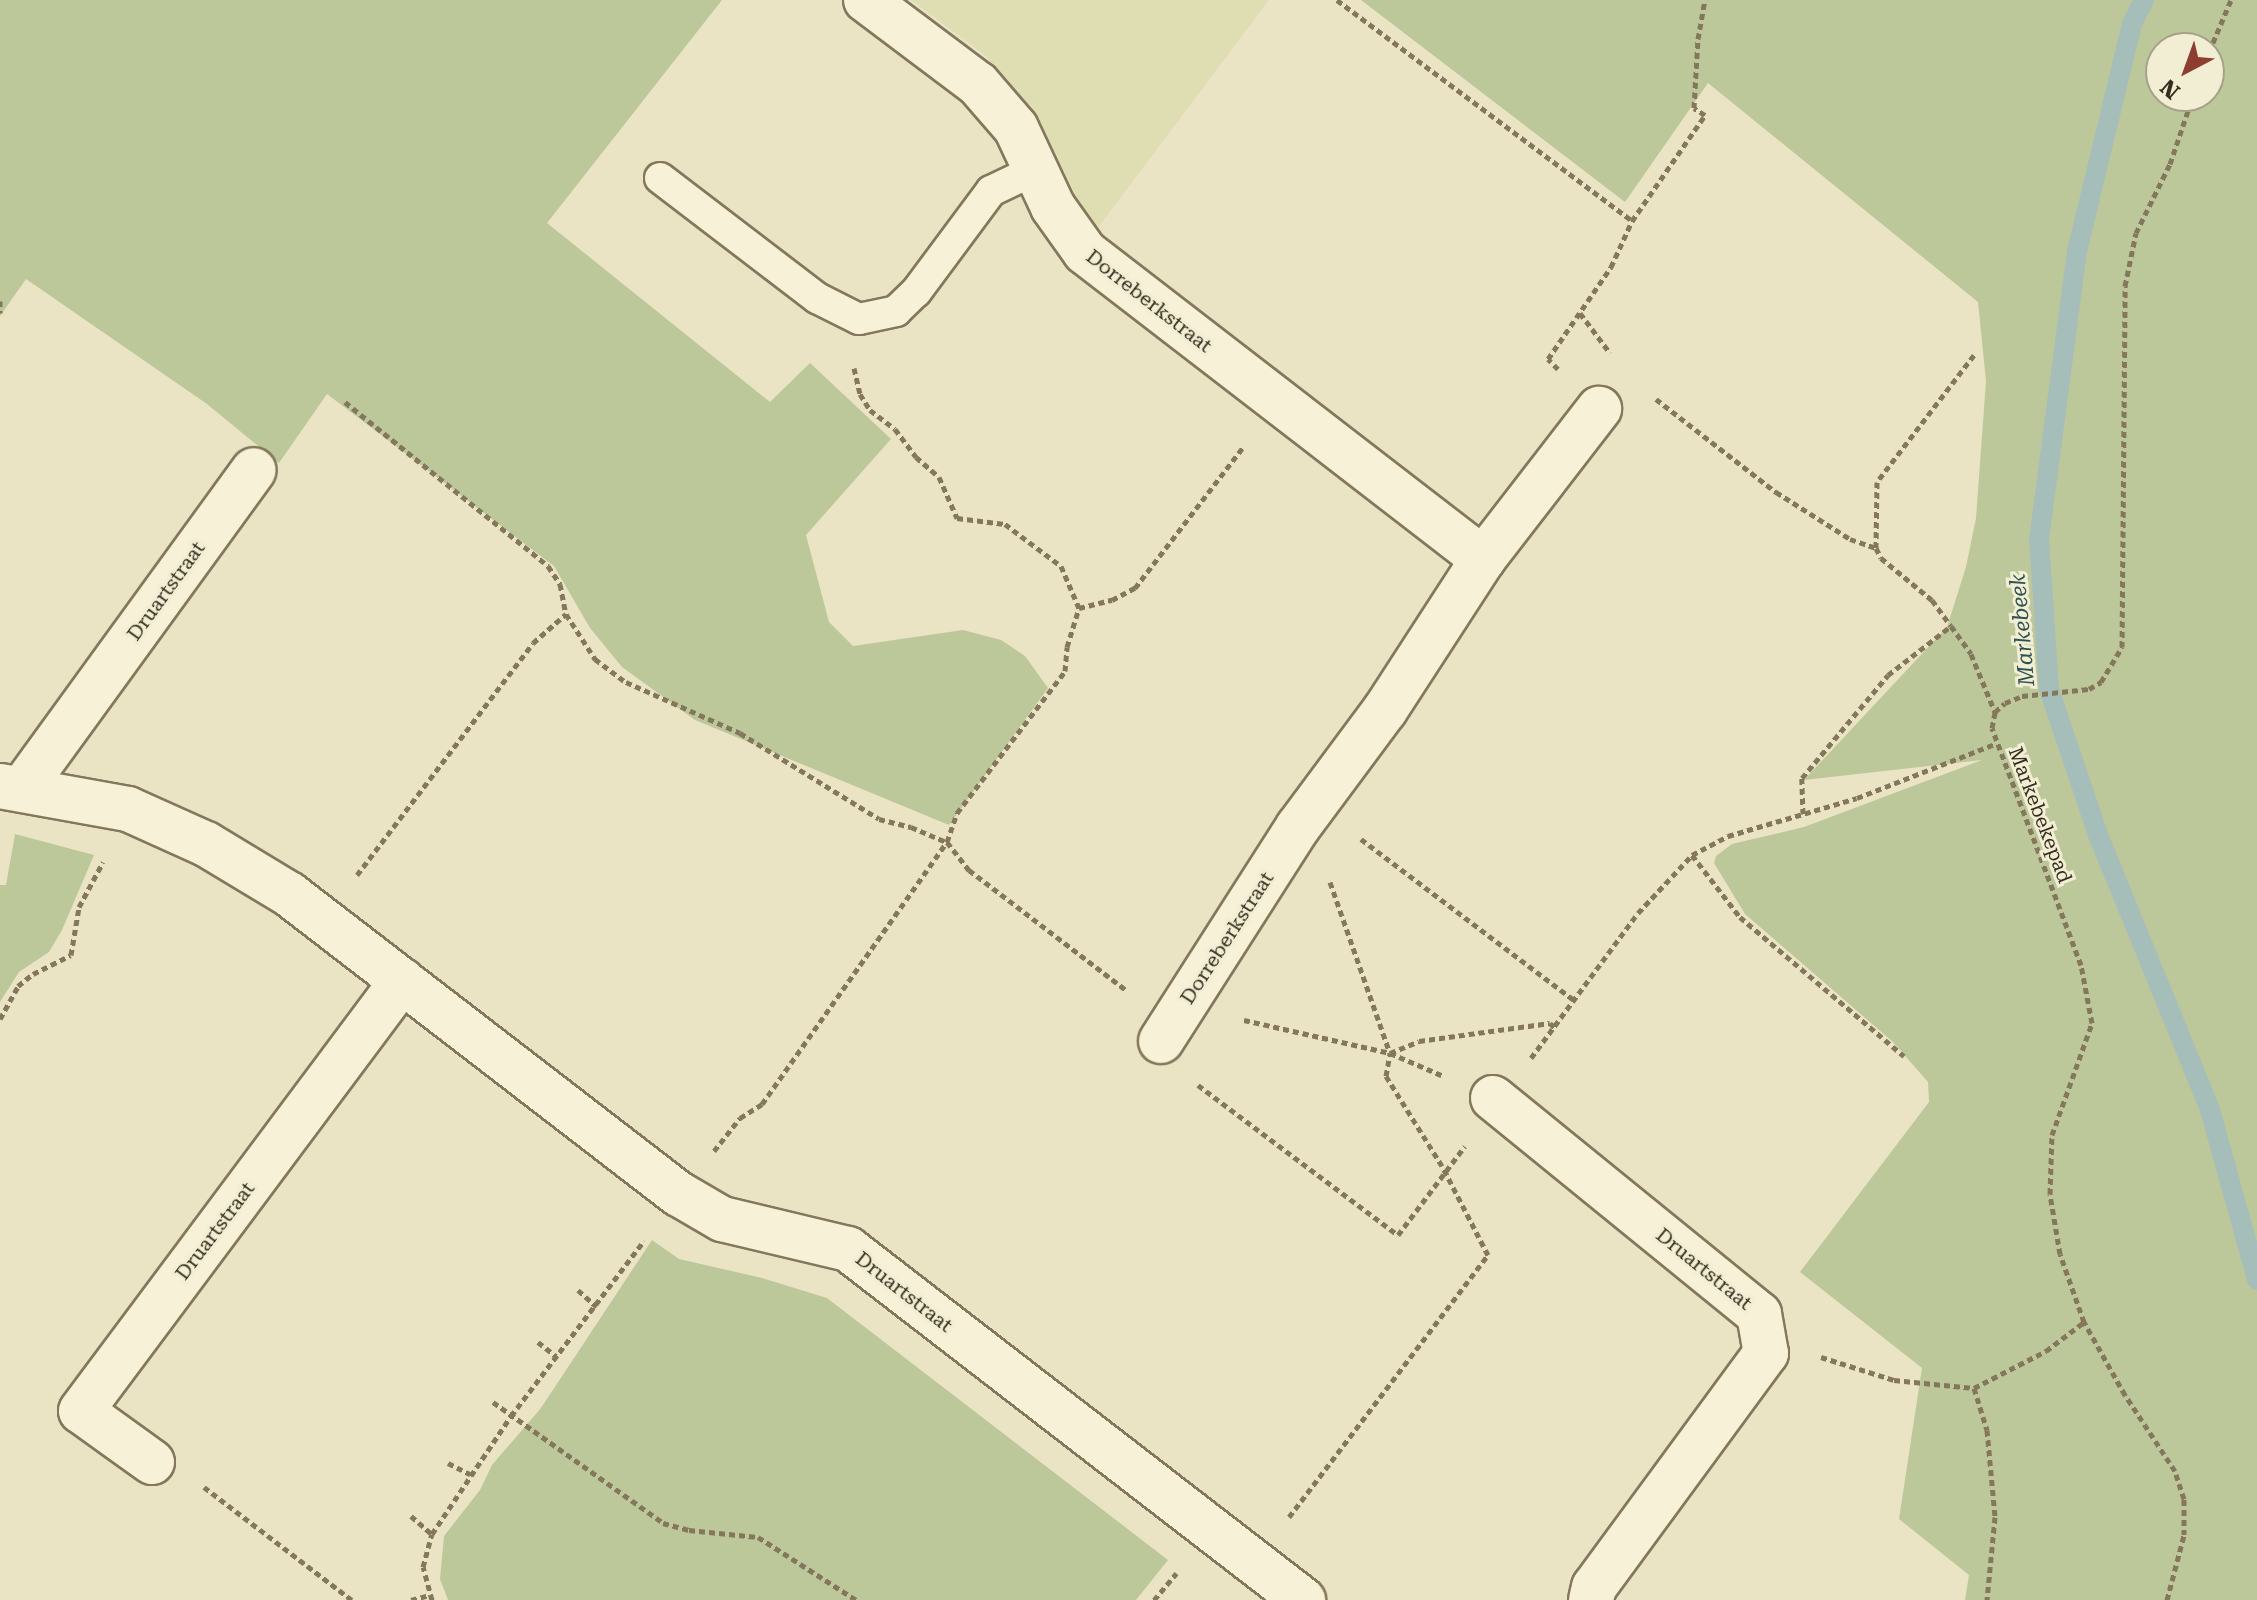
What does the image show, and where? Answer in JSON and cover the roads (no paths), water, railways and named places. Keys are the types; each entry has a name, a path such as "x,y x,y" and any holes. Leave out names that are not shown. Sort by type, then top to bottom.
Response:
{"street":[{"name":"Dorreberkstraat","path":"866,0 978,84 1016,128 1033,171 1085,252 1483,559"},
{"name":"Dorreberkstraat","path":"1172,1024 1306,816 1385,710 1483,559 1599,409"},
{"name":"Druartstraat","path":"254,470 11,788 121,808 206,844 289,894 679,1194 722,1219 848,1249 1303,1600"},
{"name":"Druartstraat","path":"152,1462 81,1411 402,981"},
{"name":"Druartstraat","path":"1495,1100 1759,1314 1766,1353 1594,1587 1591,1600"}],"lane":[{"path":"660,178 817,298 859,319 896,311 916,292 991,191 1033,171"}],"waterway":[{"name":"Markebeek","path":"2144,0 2132,24 2077,251 2039,538 2049,689 2098,835 2210,1110 2257,1280"}]}
